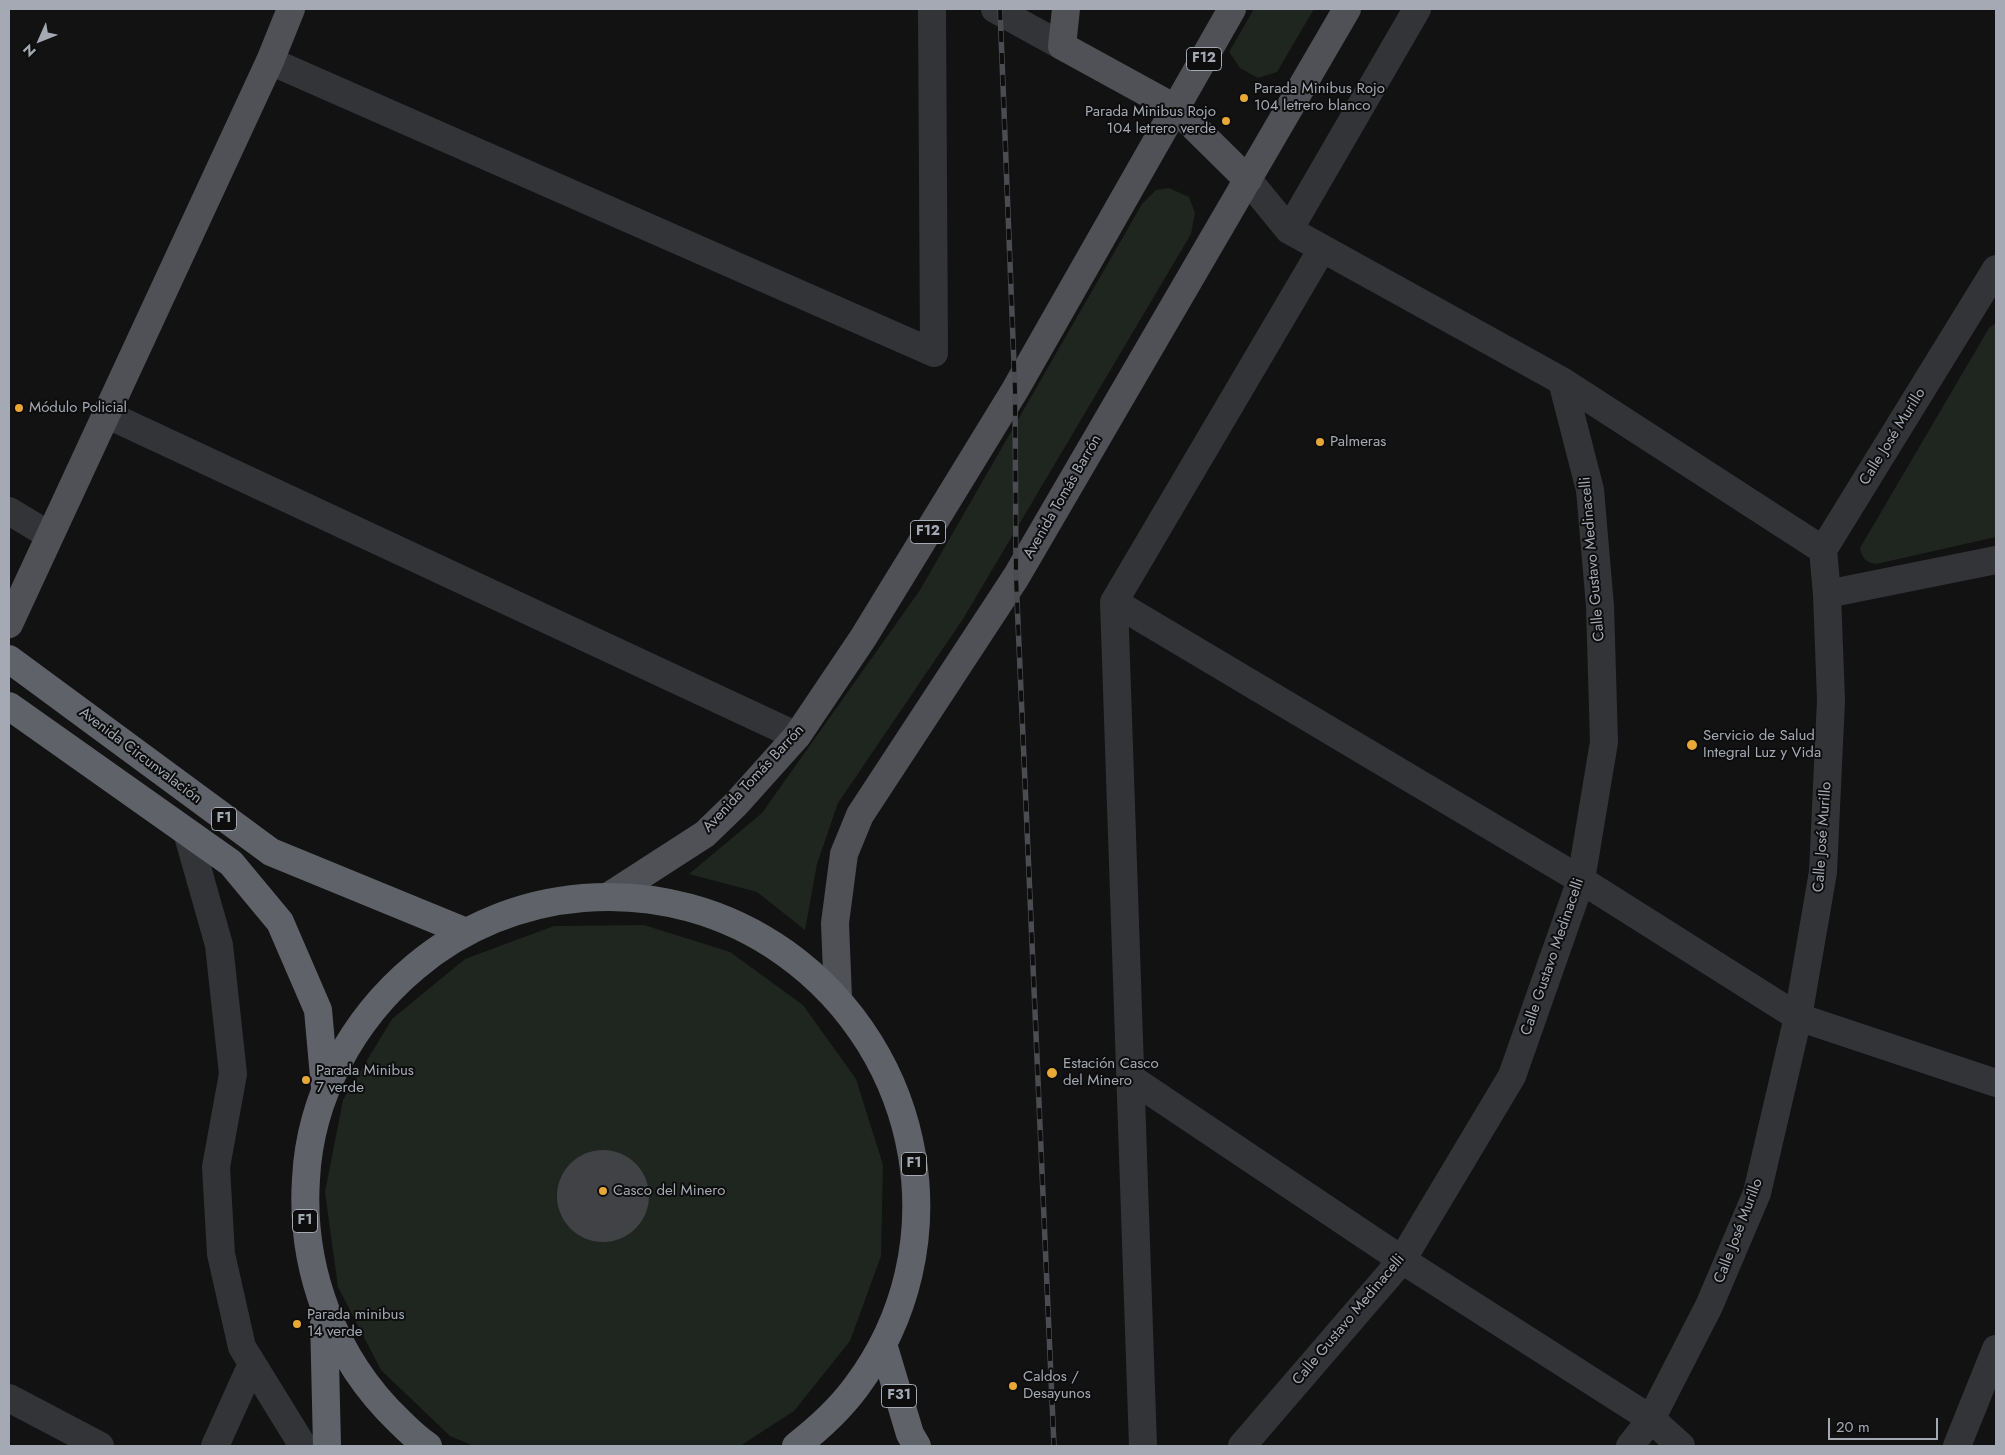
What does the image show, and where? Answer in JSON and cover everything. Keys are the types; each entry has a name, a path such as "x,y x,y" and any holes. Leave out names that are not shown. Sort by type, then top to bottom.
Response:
{"highway":[{"name":"Avenida Circunvalación","path":"9,659 271,852 466,932"},
{"name":"F1","path":"9,706 231,863 280,922 318,1010 326,1089"},
{"name":"F1","path":"428,1446 381,1404 349,1359 324,1309 312,1266 305,1221 307,1167 312,1132 326,1089 344,1050 368,1014 397,982 429,955 466,932 512,912 550,902 609,896 651,899 694,908 734,923 772,943 807,968 838,998 866,1035 889,1076 905,1119 914,1165 917,1210 912,1257 900,1302 883,1344 856,1387 823,1425 796,1446"},
{"name":"F1","path":"324,1309 327,1446"},
{"name":"F31","path":"883,1344 910,1434 917,1446"}],"main road":[{"path":"9,624 270,61 291,9"},
{"path":"1066,9 1062,46 1175,108 1248,180"},
{"name":"Avenida Tomás Barrón","path":"609,896 705,834 736,804 797,736 863,638 1015,390 1232,9"},
{"name":"Avenida Tomás Barrón","path":"838,998 835,924 844,854 860,815 1016,577 1346,9"}],"street":[{"path":"270,61 934,353 932,9"},
{"path":"995,9 1062,46"},
{"path":"1289,230 1417,9"},
{"path":"1248,180 1289,230 1562,381 1823,550"},
{"path":"1144,1446 1114,602 1322,249"},
{"name":"Calle José Murillo","path":"1630,1446 1651,1419 1709,1306 1756,1193 1798,1017 1823,872 1831,700 1827,594 1823,550 1996,269"},
{"name":"Calle Gustavo Medinacelli","path":"1242,1446 1402,1260 1512,1076 1581,880 1604,742 1600,606 1590,490 1562,381"},
{"path":"106,414 797,736"},
{"path":"9,511 49,535"},
{"path":"1827,594 1996,560"},
{"path":"1114,602 1581,880 1798,1017 1996,1083"},
{"path":"187,832 219,945 233,1074 216,1167 220,1254 242,1347 303,1446"},
{"path":"1132,1079 1402,1260 1651,1419 1681,1446"},
{"path":"1957,1446 1996,1349"},
{"path":"215,1446 252,1364"},
{"path":"9,1398 100,1446"}],"shaded area":[{"path":"1254,9 1314,9 1277,72 1258,78 1240,68 1229,52"},
{"path":"1169,188 1189,197 1195,213 1191,234 963,619 838,803 817,864 805,930 757,892 689,874 762,813 920,590 1142,204 1156,190"},
{"path":"1996,323 1996,537 1876,564 1867,561 1863,557 1860,548 1989,328"},
{"path":"644,925 730,952 803,1005 856,1079 883,1165 881,1256 850,1341 794,1411 740,1446 474,1446 450,1436 381,1370 338,1287 325,1192 343,1100 392,1019 465,959 554,926"}],"building":[{"name":"Casco del Minero","path":"603,1150 621,1153 636,1163 646,1178 649,1196 646,1214 636,1229 621,1239 603,1242 585,1239 570,1229 560,1214 557,1196 560,1178 570,1163 585,1153"}],"railway":[{"path":"1000,9 1015,390 1016,577 1054,1446"}],"place":[{"name":"Parada Minibus Rojo 104 letrero blanco","path":"1244,98"},
{"name":"Parada Minibus Rojo 104 letrero verde","path":"1226,121"},
{"name":"Módulo Policial","path":"19,408"},
{"name":"Palmeras","path":"1320,442"},
{"name":"Servicio de Salud Integral Luz y Vida","path":"1692,745"},
{"name":"Estación Casco del Minero","path":"1052,1073"},
{"name":"Parada Minibus 7 verde","path":"306,1080"},
{"name":"Casco del Minero","path":"603,1191"},
{"name":"Parada minibus 14 verde","path":"297,1324"},
{"name":"Caldos / Desayunos","path":"1013,1386"}]}
